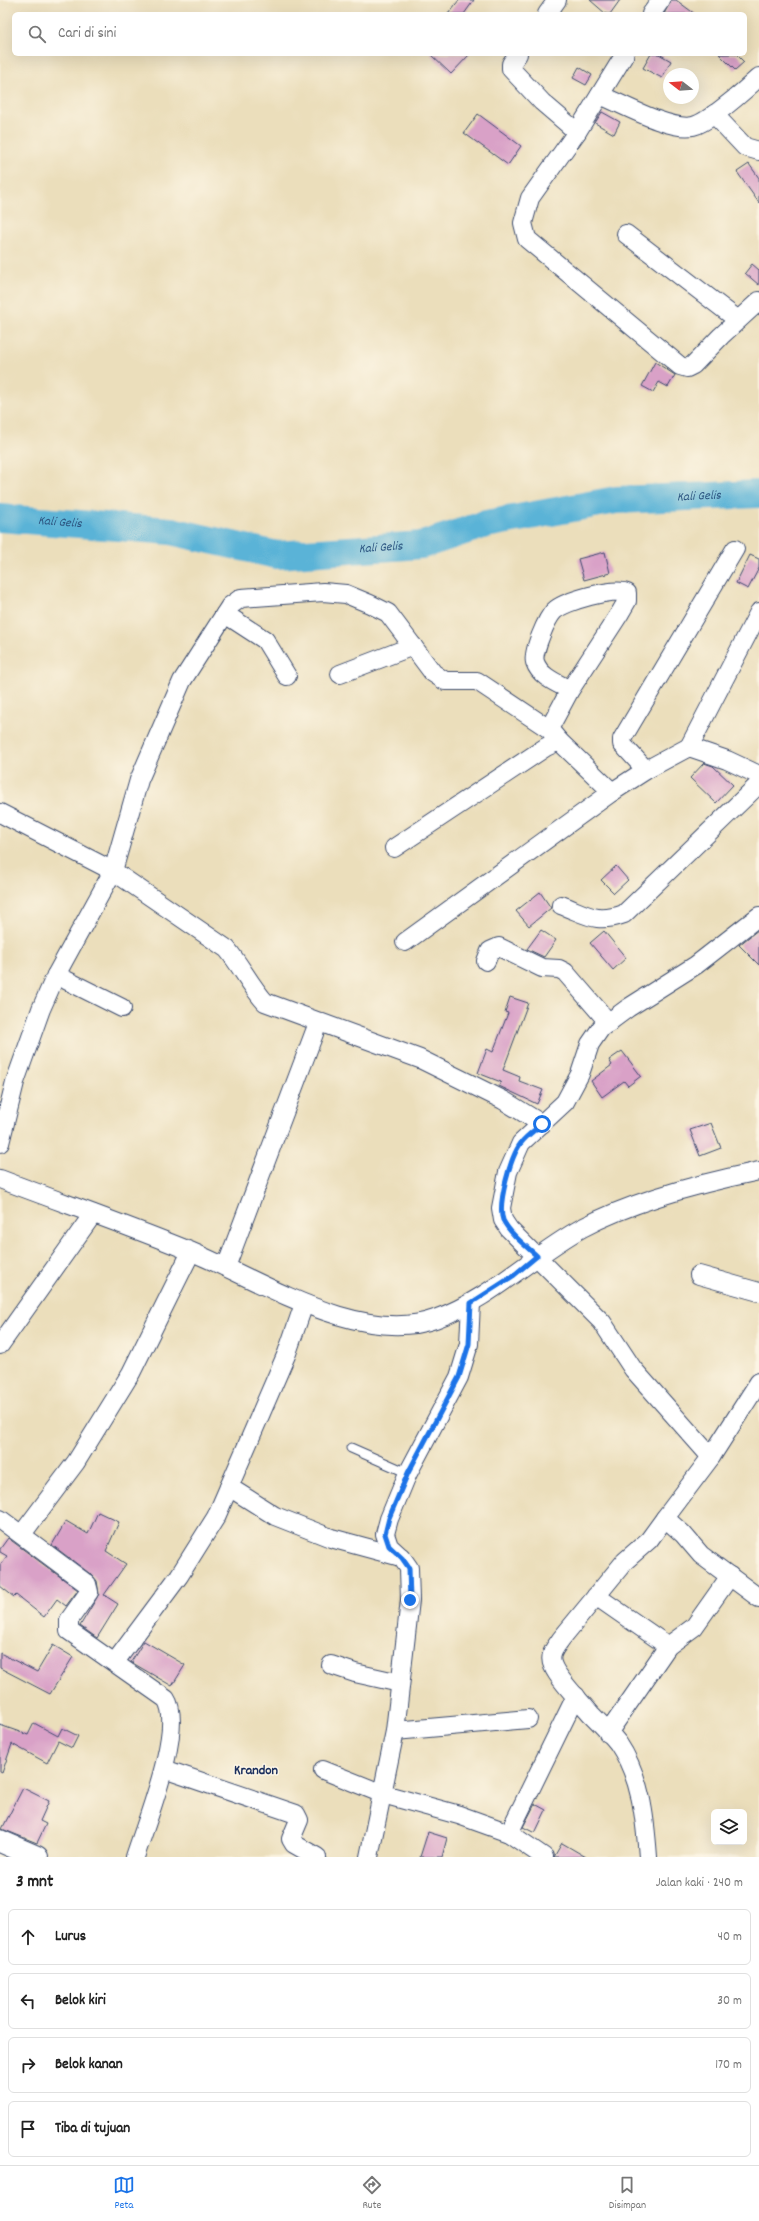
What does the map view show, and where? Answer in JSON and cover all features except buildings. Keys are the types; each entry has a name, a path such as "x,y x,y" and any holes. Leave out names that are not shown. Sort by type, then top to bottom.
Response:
{"street":[{"path":"548,12 557,0"},
{"path":"652,12 661,0"},
{"path":"517,56 511,64 511,70 542,102 577,132"},
{"path":"624,56 577,132 530,198 523,224 528,239 680,366 687,368 693,365 759,301"},
{"path":"600,95 674,127 693,126 714,114 759,77"},
{"path":"714,114 745,147 759,151"},
{"path":"626,234 738,320"},
{"path":"646,770 622,744 622,739 735,549"},
{"path":"394,848 546,747 554,735 570,690 620,613 627,601 627,593 620,590 611,591 569,603 555,611 550,617 536,650 534,660 543,674 570,690"},
{"path":"0,1143 15,1082 56,975 113,871 139,780 182,680 230,606 241,598 323,592 346,594 388,613 433,673 445,681 477,681 554,735 612,792"},
{"path":"405,942 612,792 646,770 689,747 759,612"},
{"path":"225,614 265,640 287,676"},
{"path":"340,674 413,646"},
{"path":"689,747 727,760 759,774"},
{"path":"561,905 598,920 610,919 624,914 759,784"},
{"path":"0,813 113,871 226,950 238,962 254,989 265,1002 318,1023 345,1030 420,1059 503,1100 542,1124"},
{"path":"711,1457 633,1369 602,1322 510,1229 503,1220 501,1208 508,1172 521,1143 565,1102 580,1074 590,1044 602,1028 696,965 759,916"},
{"path":"486,961 490,952 499,947 542,968 559,969 576,983 609,1023"},
{"path":"56,975 122,1008"},
{"path":"226,1267 318,1023"},
{"path":"0,1179 191,1252 226,1267 274,1292 304,1304 353,1319 385,1325 409,1326 434,1320 471,1303 513,1276 537,1256 583,1228 639,1204 702,1182 759,1171"},
{"path":"0,1345 93,1214"},
{"path":"135,1857 164,1769 171,1723 170,1704 166,1698 69,1631 69,1620 89,1592 87,1584 8,1529 76,1462 131,1373 191,1252"},
{"path":"699,1275 759,1292"},
{"path":"369,1857 395,1731 410,1600 409,1568 402,1558 389,1546 385,1534 389,1518 408,1473 459,1377 469,1344 471,1303"},
{"path":"115,1662 194,1552 216,1517 287,1353 304,1304"},
{"path":"648,1857 642,1797 618,1744 553,1668 551,1660 552,1652 625,1561 649,1540 711,1457 759,1382"},
{"path":"229,1487 275,1516 296,1525 331,1538 402,1558"},
{"path":"665,1518 683,1534 701,1555 759,1598"},
{"path":"608,1733 668,1646 694,1627 730,1576"},
{"path":"596,1596 668,1646"},
{"path":"331,1665 355,1673 400,1683"},
{"path":"509,1833 576,1696"},
{"path":"395,1731 528,1719"},
{"path":"164,1769 296,1814 299,1820 291,1839 294,1844 316,1857"},
{"path":"323,1770 383,1794 459,1815 509,1833 544,1857"},
{"path":"0,1841 38,1857"}],"lane":[{"path":"351,1448 408,1473"}],"waterway":[{"name":"Kali Gelis","path":"0,518 171,531 277,555 422,545 486,524 616,500 759,494"}],"district":[{"name":"Krandon","path":"256,1771"}],"route":[{"path":"410,1600 409,1568 402,1558 389,1546 385,1534 389,1518 408,1473 459,1377 469,1344 471,1303 513,1276 537,1256 503,1220 501,1208 508,1172 521,1143 542,1124"}]}
